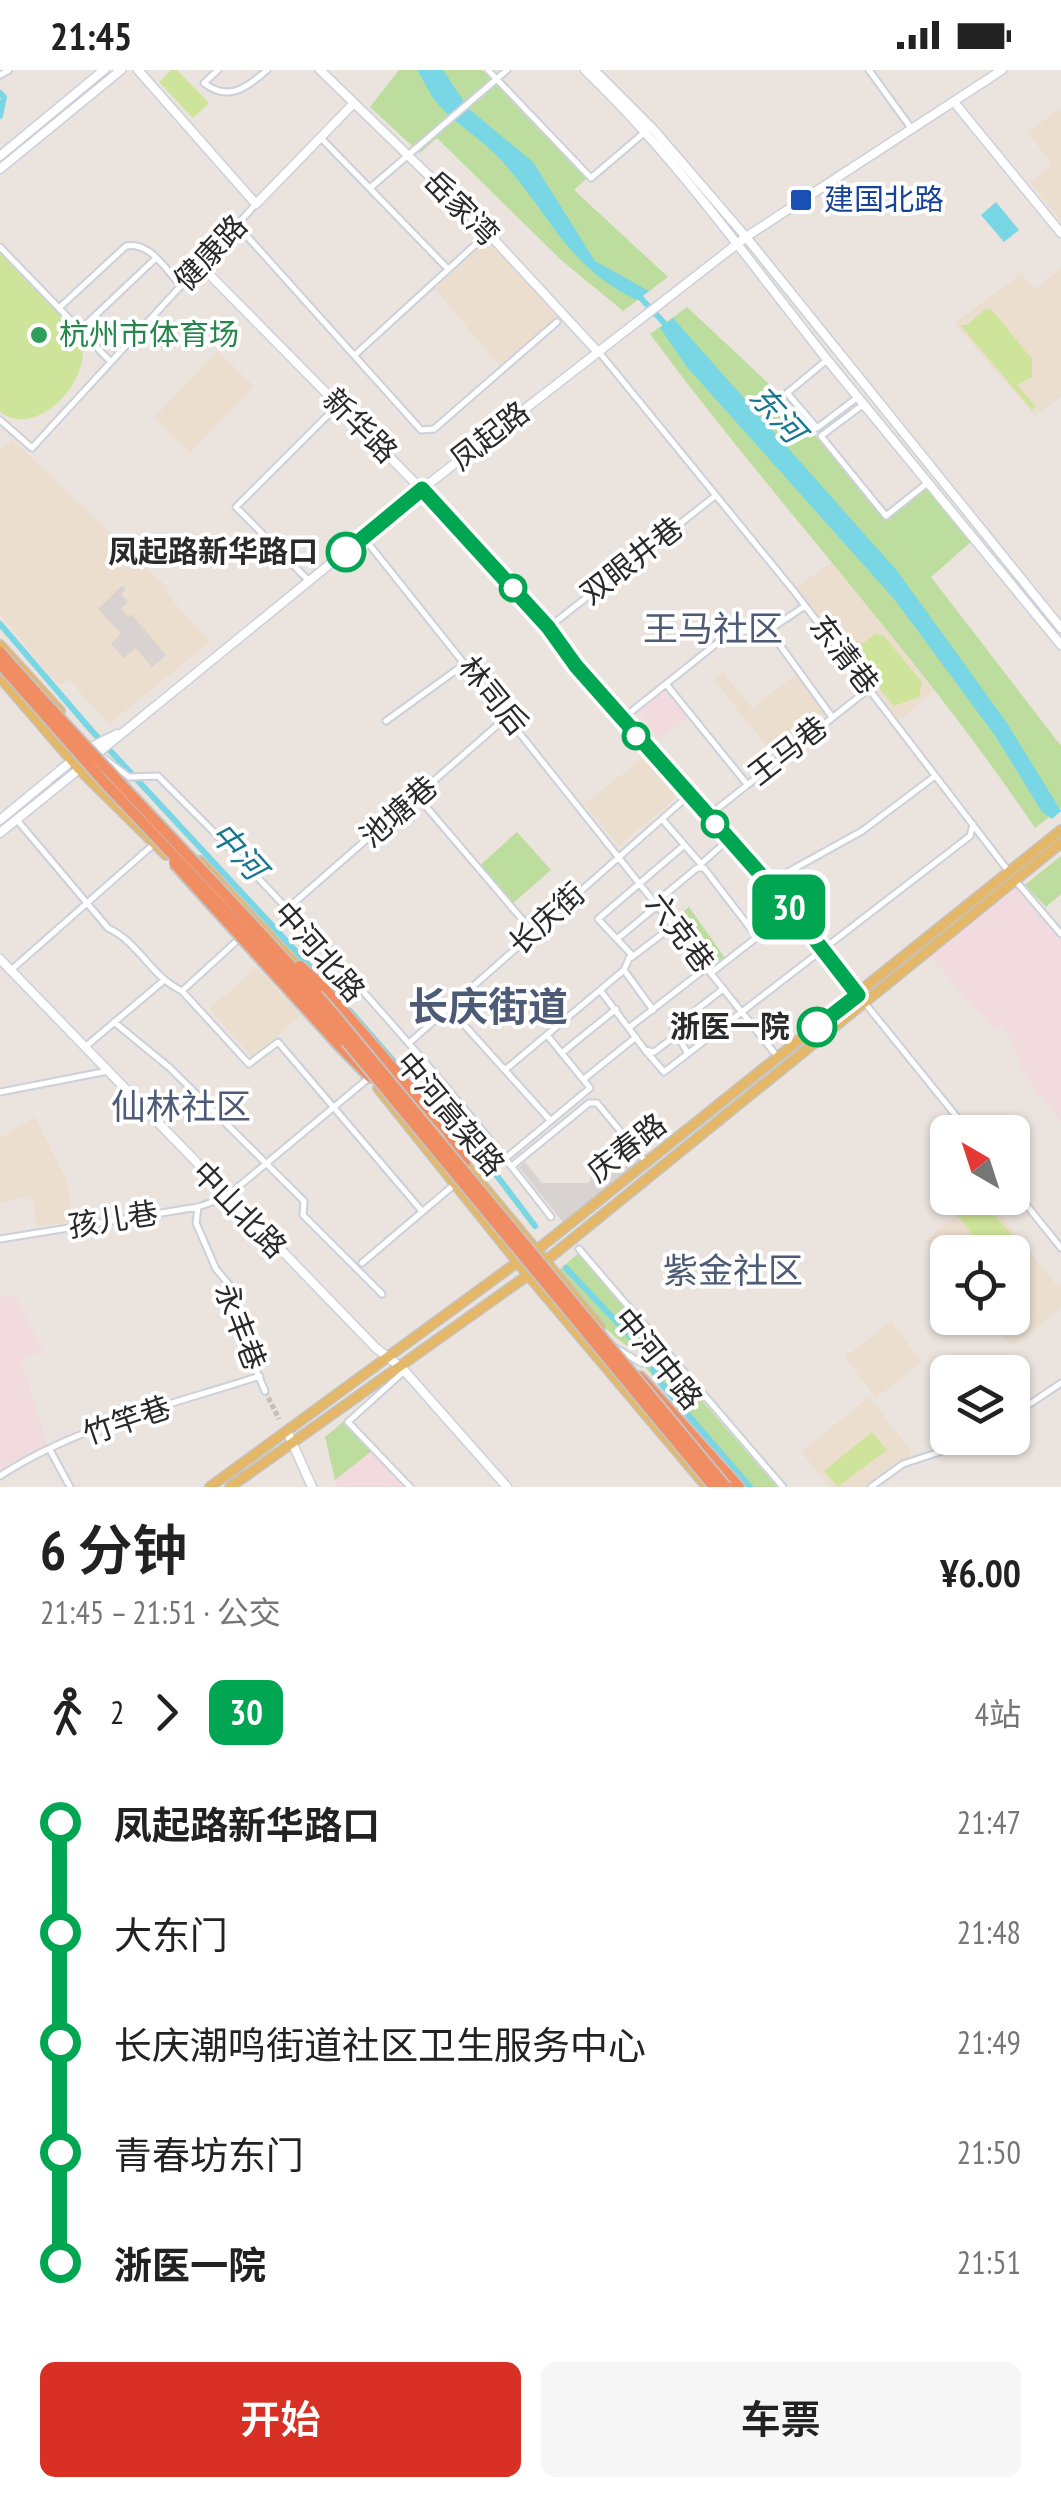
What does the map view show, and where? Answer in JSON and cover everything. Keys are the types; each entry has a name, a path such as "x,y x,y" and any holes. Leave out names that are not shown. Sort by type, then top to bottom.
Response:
{"highway":[{"name":"中河高架路","path":"0,652 112,779 266,936 732,1487"},
{"name":"中河高架路","path":"0,664 326,1018 711,1487"},
{"path":"146,826 183,876 370,1077"},
{"path":"266,936 322,986 448,1132 465,1162"},
{"path":"629,1366 663,1399 732,1487"}],"main road":[{"path":"0,156 104,70"},
{"path":"0,169 121,70"},
{"path":"138,70 256,204"},
{"name":"岳家湾","path":"320,70 488,233 598,351"},
{"path":"585,70 742,240 827,360 1061,645"},
{"path":"594,70 654,130 1061,628"},
{"name":"凤起路","path":"0,833 80,769 100,745 121,733 422,489 742,240 1002,70"},
{"path":"954,102 1061,233"},
{"name":"健康路","path":"256,204 352,105"},
{"name":"新华路","path":"200,265 422,489 548,627 688,796 792,910 861,999"},
{"name":"中河北路","path":"0,645 100,745 276,938 547,1260"},
{"name":"中河北路","path":"0,678 80,769 243,936 370,1077 528,1275"},
{"path":"0,820 72,760 100,745"},
{"name":"庆春路","path":"230,1487 528,1275 1060,835"},
{"name":"中山北路","path":"0,959 226,1197 402,1368 507,1487"},
{"name":"庆春路","path":"210,1487 538,1250 778,1058 861,999"},
{"name":"中河中路","path":"547,1260 629,1366 732,1487"},
{"name":"中河中路","path":"528,1275 711,1487"},
{"path":"287,1431 310,1486"}],"street":[{"path":"0,75 9,70"},
{"path":"218,70 204,83 214,91 238,92 267,70"},
{"path":"488,70 591,178 645,132"},
{"path":"370,188 507,70"},
{"path":"869,70 911,128"},
{"path":"321,138 448,269"},
{"name":"健康路","path":"0,420 32,448 256,204"},
{"path":"236,225 356,354 420,430 434,429 557,322"},
{"path":"356,354 488,233"},
{"path":"59,308 126,246 146,248 181,286"},
{"path":"0,247 111,362"},
{"path":"80,330 156,258"},
{"name":"东清巷","path":"598,351 805,606 1061,934"},
{"path":"827,360 787,393 816,428 861,400"},
{"path":"861,400 820,436 886,516 926,484"},
{"path":"310,581 236,507 338,405"},
{"name":"双眼井巷","path":"548,627 716,496"},
{"name":"林司后","path":"364,538 620,854"},
{"path":"622,719 731,632 769,630 805,606"},
{"path":"769,630 832,717"},
{"path":"386,721 466,663"},
{"path":"666,684 746,783"},
{"name":"王马巷","path":"708,816 870,688"},
{"name":"池塘巷","path":"288,908 509,716"},
{"path":"100,745 129,777 158,776 288,908 409,1043 552,1217"},
{"path":"768,882 862,831 935,776"},
{"path":"417,796 533,932"},
{"name":"长庆街","path":"409,1043 688,796"},
{"path":"662,818 701,864 729,840"},
{"path":"17,820 108,928 127,936 162,982 182,991 249,1064 278,1042 421,1210"},
{"path":"600,990 664,1072 821,946 834,944 970,836 973,824"},
{"path":"11,970 155,843"},
{"path":"630,959 631,954 598,919 681,848"},
{"name":"六克巷","path":"620,854 778,1058"},
{"path":"617,939 697,868 704,868 757,937"},
{"path":"630,1028 792,910"},
{"path":"505,1070 624,970 630,959 674,926"},
{"path":"182,991 243,936"},
{"path":"624,970 652,1010"},
{"path":"85,1047 162,982"},
{"path":"688,1052 674,1037 674,1028 722,989"},
{"path":"861,999 955,1115"},
{"path":"448,1007 550,1121"},
{"path":"562,1052 616,1009"},
{"path":"114,1022 270,1163 304,1201 303,1215 382,1294"},
{"path":"506,1158 590,1088 548,1035"},
{"path":"584,1079 636,1037"},
{"path":"644,1050 654,1052 674,1037"},
{"path":"0,1092 108,1071"},
{"name":"孩儿巷","path":"0,1239 198,1206 226,1197 370,1077"},
{"path":"512,1166 589,1103 597,1104 648,1164"},
{"path":"362,1263 455,1184"},
{"name":"永丰巷","path":"198,1206 196,1224 216,1268 231,1287 236,1321 266,1392"},
{"path":"1030,1209 1061,1248"},
{"path":"579,1249 783,1487"},
{"path":"616,1348 646,1363 676,1362"},
{"path":"402,1368 401,1374 348,1422 410,1487"},
{"name":"竹竿巷","path":"0,1476 50,1449 260,1376"},
{"path":"1030,1404 1061,1382"},
{"path":"280,1420 287,1431"},
{"path":"50,1449 70,1487"},
{"path":"871,1487 903,1464 930,1455"}],"shaded area":[{"path":"1058,109 1061,221 1030,182 1052,164 1028,133"},
{"path":"487,240 559,316 500,366 435,289"},
{"path":"1061,268 1061,397 1035,416 954,323 1021,274 1036,289"},
{"path":"218,351 254,386 190,452 154,418"},
{"path":"12,439 169,589 166,593 210,642 109,724 68,679 59,685 0,615 0,451"},
{"path":"833,561 934,691 897,722 793,590"},
{"path":"122,586 126,590 121,594 128,602 121,609 128,617 131,614 166,655 152,667 136,648 124,658 111,644 121,633 98,609"},
{"path":"799,672 832,717 777,759 714,680 723,673 752,708"},
{"path":"666,684 691,715 660,739 635,708"},
{"path":"644,757 678,796 619,846 584,804"},
{"path":"1015,880 1061,934 1061,1122 1022,1071 1012,1040 1001,1026 995,1030 927,953"},
{"path":"257,967 301,1015 252,1057 209,1009"},
{"path":"35,1117 66,1179 74,1221 37,1227 32,1196 0,1202 0,1138"},
{"path":"623,1139 645,1167 567,1227 519,1167 525,1162 542,1183 589,1183 596,1156 604,1165 620,1152"},
{"path":"956,1215 1001,1215 1016,1235 932,1235"},
{"path":"1030,1252 1057,1286 1061,1284 1061,1308 1030,1332"},
{"path":"15,1295 43,1351 21,1359 47,1445 0,1470 0,1296"},
{"path":"891,1322 922,1362 876,1398 845,1357"},
{"path":"1003,1335 1026,1335 1012,1346"},
{"path":"869,1397 913,1453 870,1487 831,1487 801,1452"},
{"path":"372,1451 403,1487 337,1487 335,1480"}],"green space":[{"path":"171,70 177,70 209,103 193,118 159,82"},
{"path":"399,70 482,70 586,179 574,190 668,277 623,311 560,259 437,138 420,153 370,107"},
{"name":"杭州市体育场","path":"0,252 59,308 82,343 83,358 70,389 45,412 30,418 15,419 0,412"},
{"path":"687,307 785,399 883,518 926,484 974,539 931,577 1061,746 1061,808 1035,828 943,701 650,334"},
{"path":"985,309 992,310 1032,359 1032,377 1017,385 1036,407 1032,410 960,325 967,325"},
{"path":"875,634 884,636 922,682 919,697 894,706 860,665 859,646"},
{"path":"517,832 551,870 511,905 478,867"},
{"path":"1061,856 1061,894 1046,907 1025,885"},
{"path":"689,907 725,958 711,967 676,918"},
{"path":"957,1215 994,1215 1012,1235 973,1235"},
{"path":"579,1253 667,1358 632,1348 593,1314 559,1270"},
{"path":"644,1366 674,1368 777,1487 749,1487"},
{"path":"344,1421 372,1451 335,1480 325,1437"},
{"path":"872,1432 887,1450 838,1487 824,1471"}],"water":[{"path":"417,70 443,70 469,109 533,162 595,261 649,291 637,300 575,255 500,159 437,103"},
{"path":"996,202 1019,230 1004,242 981,215"},
{"path":"673,318 898,572 1007,723 1061,811 1052,819 1042,812 996,737 895,600 687,367 660,328"}],"waterway":[{"path":"0,93 4,97 0,116"},
{"name":"东河","path":"636,293 668,327"},
{"name":"中河","path":"0,624 91,730 329,987"},
{"name":"中河","path":"350,1011 429,1102 443,1104"},
{"name":"中河","path":"448,1111 535,1226"},
{"name":"中河","path":"566,1268 647,1354 658,1380 750,1487"}],"tunnel":[{"path":"265,1391 279,1419"}],"bus line":[{"name":"30","path":"346,552 422,489 548,627 576,666 688,796 792,910 858,995 817,1027"}],"place":[{"name":"建国北路","path":"801,200"},
{"name":"杭州市体育场","path":"39,335"},
{"name":"凤起路新华路口","path":"346,552"},
{"name":"浙医一院","path":"817,1027"}],"district":[{"name":"王马社区","path":"713,629"},
{"name":"长庆街道","path":"488,1007"},
{"name":"仙林社区","path":"181,1107"},
{"name":"紫金社区","path":"733,1271"}]}
